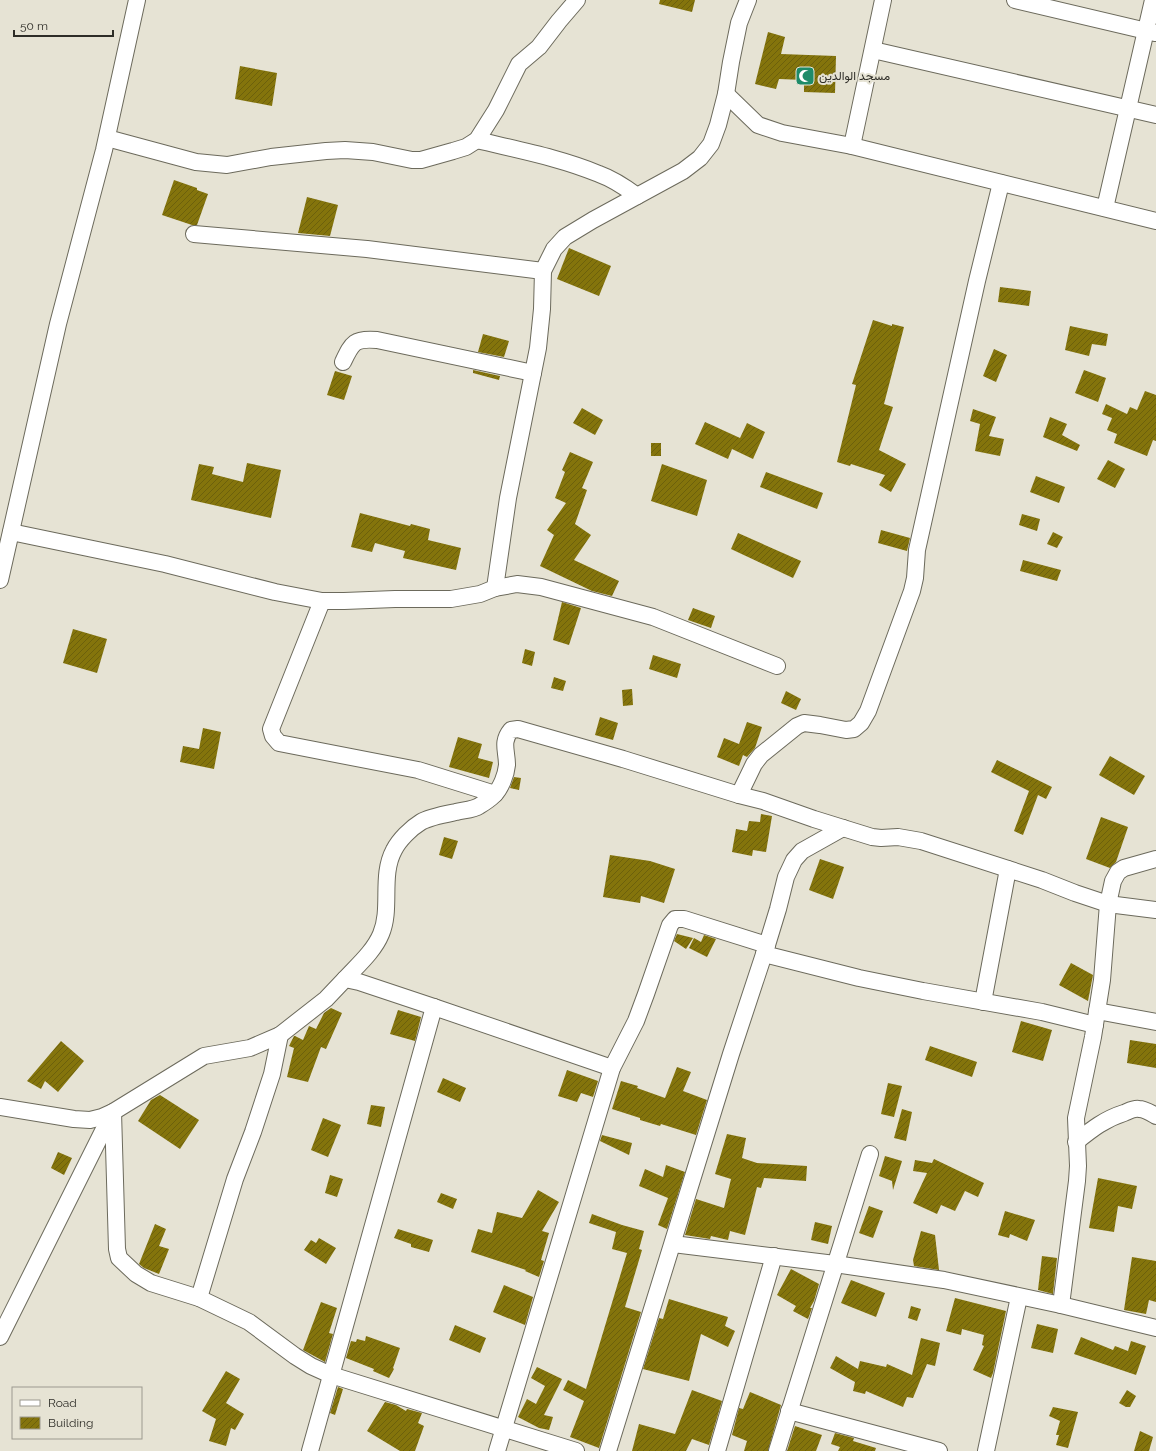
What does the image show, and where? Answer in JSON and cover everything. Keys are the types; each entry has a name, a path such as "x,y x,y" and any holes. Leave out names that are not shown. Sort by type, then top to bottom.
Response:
{"street":[{"path":"0,580 58,324 107,138 137,0"},
{"path":"107,138 196,162 227,165 271,157 326,151 373,152 412,160 421,160 466,147 477,140 496,110 519,64 539,47 577,0"},
{"path":"495,588 508,498 538,348 542,309 543,271 554,249 565,237 683,171 700,158 711,144 718,125 726,94 739,23 748,0"},
{"path":"852,146 883,0"},
{"path":"1015,0 1151,32"},
{"path":"1104,208 1128,108 1151,32 1153,0"},
{"path":"873,50 1156,115"},
{"path":"726,94 758,125 782,133 852,146 1156,221"},
{"path":"477,140 582,167 601,174 637,196"},
{"path":"739,795 754,764 761,755 796,726 804,723 846,730 854,729 861,723 868,711 913,585 917,550 977,281 1001,183"},
{"path":"194,234 368,249 543,271"},
{"path":"343,362 350,346 355,341 364,339 376,340 533,373"},
{"path":"11,532 165,564 275,592 322,601 451,599 480,594 495,588 517,584 541,586 653,617 777,666"},
{"path":"322,601 271,728 273,736 279,743 418,770 495,794"},
{"path":"0,1107 74,1120 90,1120 102,1117 113,1112 204,1056 229,1053 250,1048 280,1035 326,999 346,979 375,944 381,933 385,919 388,865 394,850 406,835 422,822 478,807 495,794 502,784 507,765 505,746 506,736 511,730 518,730 623,759 763,801 843,828 881,838 898,838 921,841 1008,869 1108,904 1156,910"},
{"path":"608,1451 731,1054 778,909 786,877 794,860 802,851 843,828"},
{"path":"1061,1305 1078,1166 1076,1118 1102,980 1108,904 1113,881 1118,872 1124,868 1156,859"},
{"path":"983,1002 1008,869"},
{"path":"497,1451 612,1068 636,1021 668,930 670,925 675,920 684,919 765,950 859,978 1042,1012 1096,1018 1156,1022"},
{"path":"346,979 434,1007 612,1068"},
{"path":"310,1451 434,1007"},
{"path":"199,1298 235,1178 253,1132 272,1074 280,1035"},
{"path":"1076,1142 1099,1124 1137,1108 1143,1109 1156,1116"},
{"path":"113,1112 117,1249 119,1258 136,1274 152,1283 199,1298 249,1322 295,1356 311,1366 331,1375 576,1451"},
{"path":"0,1336 113,1112"},
{"path":"777,1451 870,1154"},
{"path":"673,1244 835,1264 944,1280 1061,1305 1156,1328"},
{"path":"717,1451 774,1256"},
{"path":"986,1451 1019,1297"},
{"path":"789,1411 939,1451"}],"building":[{"path":"660,0 695,0 692,12 659,4"},
{"path":"768,32 785,37 781,54 836,56 835,93 804,92 804,80 779,79 776,89 755,84"},
{"path":"240,66 277,73 272,106 235,99"},
{"path":"174,180 197,188 197,190 208,194 197,225 192,225 162,215"},
{"path":"307,197 338,205 330,236 298,233"},
{"path":"569,248 611,266 599,296 557,279"},
{"path":"1000,287 1031,291 1029,306 998,302"},
{"path":"873,320 892,326 892,324 904,327 884,404 893,407 879,450 906,464 891,492 879,485 885,475 851,464 850,466 837,462 856,385 852,384"},
{"path":"1070,326 1108,334 1106,346 1092,344 1089,356 1065,350"},
{"path":"483,334 509,341 504,357 478,352"},
{"path":"994,349 1007,355 996,382 983,376"},
{"path":"473,370 500,376 499,380 473,373"},
{"path":"1084,370 1106,378 1098,402 1075,393"},
{"path":"335,371 352,376 344,400 327,395"},
{"path":"1145,391 1156,395 1156,441 1153,440 1147,456 1114,443 1117,434 1107,430 1112,418 1102,414 1106,404 1127,414 1130,407 1137,410"},
{"path":"582,408 603,420 595,435 573,423"},
{"path":"973,409 996,417 989,436 1004,439 1000,456 975,451 980,424 970,421"},
{"path":"1050,417 1067,424 1062,435 1080,445 1077,451 1043,437"},
{"path":"705,422 740,438 747,423 765,432 753,459 732,449 728,459 695,444"},
{"path":"651,443 661,443 661,456 651,456"},
{"path":"570,452 593,462 582,488 587,490 575,524 591,535 574,560 619,581 612,596 592,591 540,566 554,535 547,530 566,503 555,498 565,472 562,470"},
{"path":"1108,460 1125,469 1115,488 1097,479"},
{"path":"247,463 281,470 271,518 191,500 199,464 214,467 212,474 243,482"},
{"path":"662,464 707,480 697,516 651,501"},
{"path":"766,472 823,493 817,509 760,487"},
{"path":"1036,476 1065,487 1059,503 1030,492"},
{"path":"360,513 410,526 411,524 430,529 428,540 461,548 456,570 403,558 405,551 375,543 372,552 351,547"},
{"path":"1022,514 1040,519 1037,531 1019,525"},
{"path":"881,530 910,538 907,551 878,543"},
{"path":"1053,532 1063,537 1057,548 1047,544"},
{"path":"738,533 801,561 793,578 731,549"},
{"path":"1023,560 1061,570 1057,581 1020,571"},
{"path":"562,602 581,608 569,645 553,640"},
{"path":"693,608 715,616 711,628 688,620"},
{"path":"73,629 107,639 97,673 63,663"},
{"path":"525,649 535,652 532,666 522,663"},
{"path":"653,655 681,664 677,678 649,669"},
{"path":"554,677 566,681 563,691 551,688"},
{"path":"632,689 633,705 623,706 622,690"},
{"path":"786,691 801,699 796,710 781,703"},
{"path":"600,717 618,723 613,740 595,735"},
{"path":"747,722 762,727 755,748 747,757 743,755 739,766 717,757 724,738 739,744"},
{"path":"203,728 221,732 214,769 180,762 183,746 199,749"},
{"path":"458,737 482,744 478,758 493,762 489,778 449,767"},
{"path":"1110,756 1145,776 1134,795 1099,775"},
{"path":"997,760 1052,787 1046,799 1038,795 1023,835 1014,831 1029,791 991,772"},
{"path":"514,777 521,778 519,790 510,788"},
{"path":"761,814 772,816 766,852 753,850 752,856 732,852 736,829 747,831 749,821 760,822"},
{"path":"1101,817 1128,827 1116,862 1110,868 1086,859"},
{"path":"444,837 458,841 452,859 439,855"},
{"path":"610,855 650,861 675,869 664,903 641,896 640,903 603,897"},
{"path":"820,859 844,867 833,899 809,890"},
{"path":"677,934 693,938 686,949 674,941"},
{"path":"704,935 716,939 707,957 689,948 694,938 701,942"},
{"path":"1071,963 1093,975 1088,1001 1059,985"},
{"path":"331,1008 342,1013 326,1049 321,1047 308,1082 287,1077 294,1048 289,1046 294,1036 303,1040 309,1026 316,1029 324,1013"},
{"path":"398,1010 421,1017 415,1041 390,1034"},
{"path":"1021,1021 1052,1030 1043,1061 1012,1052"},
{"path":"1130,1040 1156,1044 1156,1068 1127,1063"},
{"path":"61,1041 84,1061 58,1092 45,1081 41,1089 27,1081"},
{"path":"930,1046 977,1062 972,1077 925,1060"},
{"path":"677,1067 691,1072 683,1091 707,1100 696,1135 661,1124 660,1126 640,1120 640,1118 612,1109 621,1081 638,1086 637,1088 665,1098"},
{"path":"567,1070 598,1081 593,1097 581,1093 577,1102 558,1096"},
{"path":"443,1078 466,1088 460,1102 437,1092"},
{"path":"888,1083 902,1086 894,1117 881,1114"},
{"path":"160,1095 199,1120 180,1149 138,1121 151,1100"},
{"path":"371,1105 385,1107 381,1127 367,1124"},
{"path":"902,1109 912,1112 906,1141 894,1138"},
{"path":"323,1118 341,1125 328,1157 311,1150"},
{"path":"727,1134 746,1138 742,1158 757,1163 807,1166 806,1181 764,1178 761,1188 757,1187 745,1235 730,1231 728,1240 711,1236 710,1239 685,1235 696,1199 724,1208 731,1179 715,1174"},
{"path":"602,1135 632,1143 629,1155 600,1141"},
{"path":"58,1152 72,1158 64,1175 51,1168"},
{"path":"885,1156 902,1161 893,1190 892,1181 879,1176"},
{"path":"934,1159 984,1183 978,1197 965,1191 955,1211 941,1205 937,1214 913,1203 927,1173 913,1171 915,1160 932,1163"},
{"path":"666,1165 685,1172 667,1229 658,1225 668,1198 639,1186 645,1169 663,1177"},
{"path":"330,1175 343,1179 337,1197 325,1193"},
{"path":"1098,1178 1137,1186 1132,1209 1118,1206 1114,1232 1089,1228"},
{"path":"538,1190 559,1202 542,1231 549,1233 541,1260 544,1261 539,1277 525,1271 526,1270 471,1252 478,1229 492,1233 497,1212 522,1218"},
{"path":"441,1193 457,1199 453,1209 437,1202"},
{"path":"869,1206 883,1211 873,1238 859,1233"},
{"path":"1005,1211 1035,1220 1027,1241 1010,1234 1009,1238 998,1235"},
{"path":"592,1214 644,1231 639,1249 642,1250 625,1307 641,1312 599,1448 570,1437 584,1401 563,1390 568,1380 586,1389 627,1253 612,1249 616,1232 589,1223"},
{"path":"815,1222 832,1226 828,1244 811,1240"},
{"path":"155,1224 166,1229 159,1246 169,1249 159,1274 144,1268 139,1264"},
{"path":"398,1229 433,1240 429,1252 411,1247 411,1244 394,1238"},
{"path":"921,1231 935,1235 939,1270 914,1266 913,1260"},
{"path":"319,1238 336,1248 326,1264 304,1250 311,1240 316,1243"},
{"path":"1042,1256 1057,1258 1053,1294 1038,1290"},
{"path":"1132,1257 1156,1261 1156,1302 1149,1300 1146,1314 1124,1310"},
{"path":"791,1269 819,1284 814,1301 810,1308 812,1308 808,1319 793,1311 796,1306 777,1295"},
{"path":"851,1280 885,1293 876,1317 841,1303"},
{"path":"504,1285 533,1297 525,1325 493,1312"},
{"path":"955,1298 1006,1311 991,1378 973,1370 984,1346 982,1345 984,1335 962,1329 961,1335 946,1331"},
{"path":"669,1299 728,1317 725,1326 735,1331 728,1347 701,1334 689,1381 643,1369 659,1318 663,1319"},
{"path":"321,1302 337,1308 329,1333 333,1334 325,1362 303,1350"},
{"path":"911,1306 921,1309 917,1321 908,1318"},
{"path":"1037,1324 1058,1329 1053,1353 1031,1348"},
{"path":"455,1325 486,1338 480,1353 449,1340"},
{"path":"366,1336 400,1348 393,1368 394,1369 389,1378 373,1371 374,1369 346,1358 351,1341 356,1342 357,1339 365,1341"},
{"path":"1081,1337 1113,1350 1115,1346 1128,1351 1131,1341 1146,1346 1136,1375 1074,1354"},
{"path":"921,1338 940,1343 935,1366 927,1364 913,1398 907,1397 903,1407 866,1391 865,1394 853,1391 855,1382 830,1368 836,1356 858,1369 860,1361 886,1367 887,1364 912,1375"},
{"path":"537,1367 562,1379 544,1415 553,1417 549,1430 539,1428 518,1417 527,1399 536,1404 545,1386 531,1378"},
{"path":"226,1371 240,1379 226,1403 244,1414 235,1430 231,1428 226,1446 209,1441 216,1419 202,1411"},
{"path":"338,1387 343,1389 335,1415 330,1413"},
{"path":"692,1390 722,1401 709,1445 692,1439 686,1451 632,1451 639,1424 675,1434"},
{"path":"1127,1390 1136,1396 1130,1407 1126,1407 1119,1403"},
{"path":"750,1392 781,1405 768,1451 744,1451 747,1441 732,1435 739,1408 743,1409"},
{"path":"385,1402 396,1405 406,1411 407,1409 422,1413 418,1423 424,1426 415,1451 400,1451 367,1431"},
{"path":"1053,1407 1078,1412 1068,1448 1056,1445 1059,1435 1056,1435 1060,1421 1049,1416"},
{"path":"795,1426 822,1435 816,1451 787,1451"},
{"path":"1140,1431 1153,1437 1149,1451 1134,1451"},
{"path":"835,1433 854,1438 853,1441 876,1448 875,1451 838,1451 840,1447 831,1444"}],"place":[{"name":"مسجد الوالدين","path":"805,76"}]}
